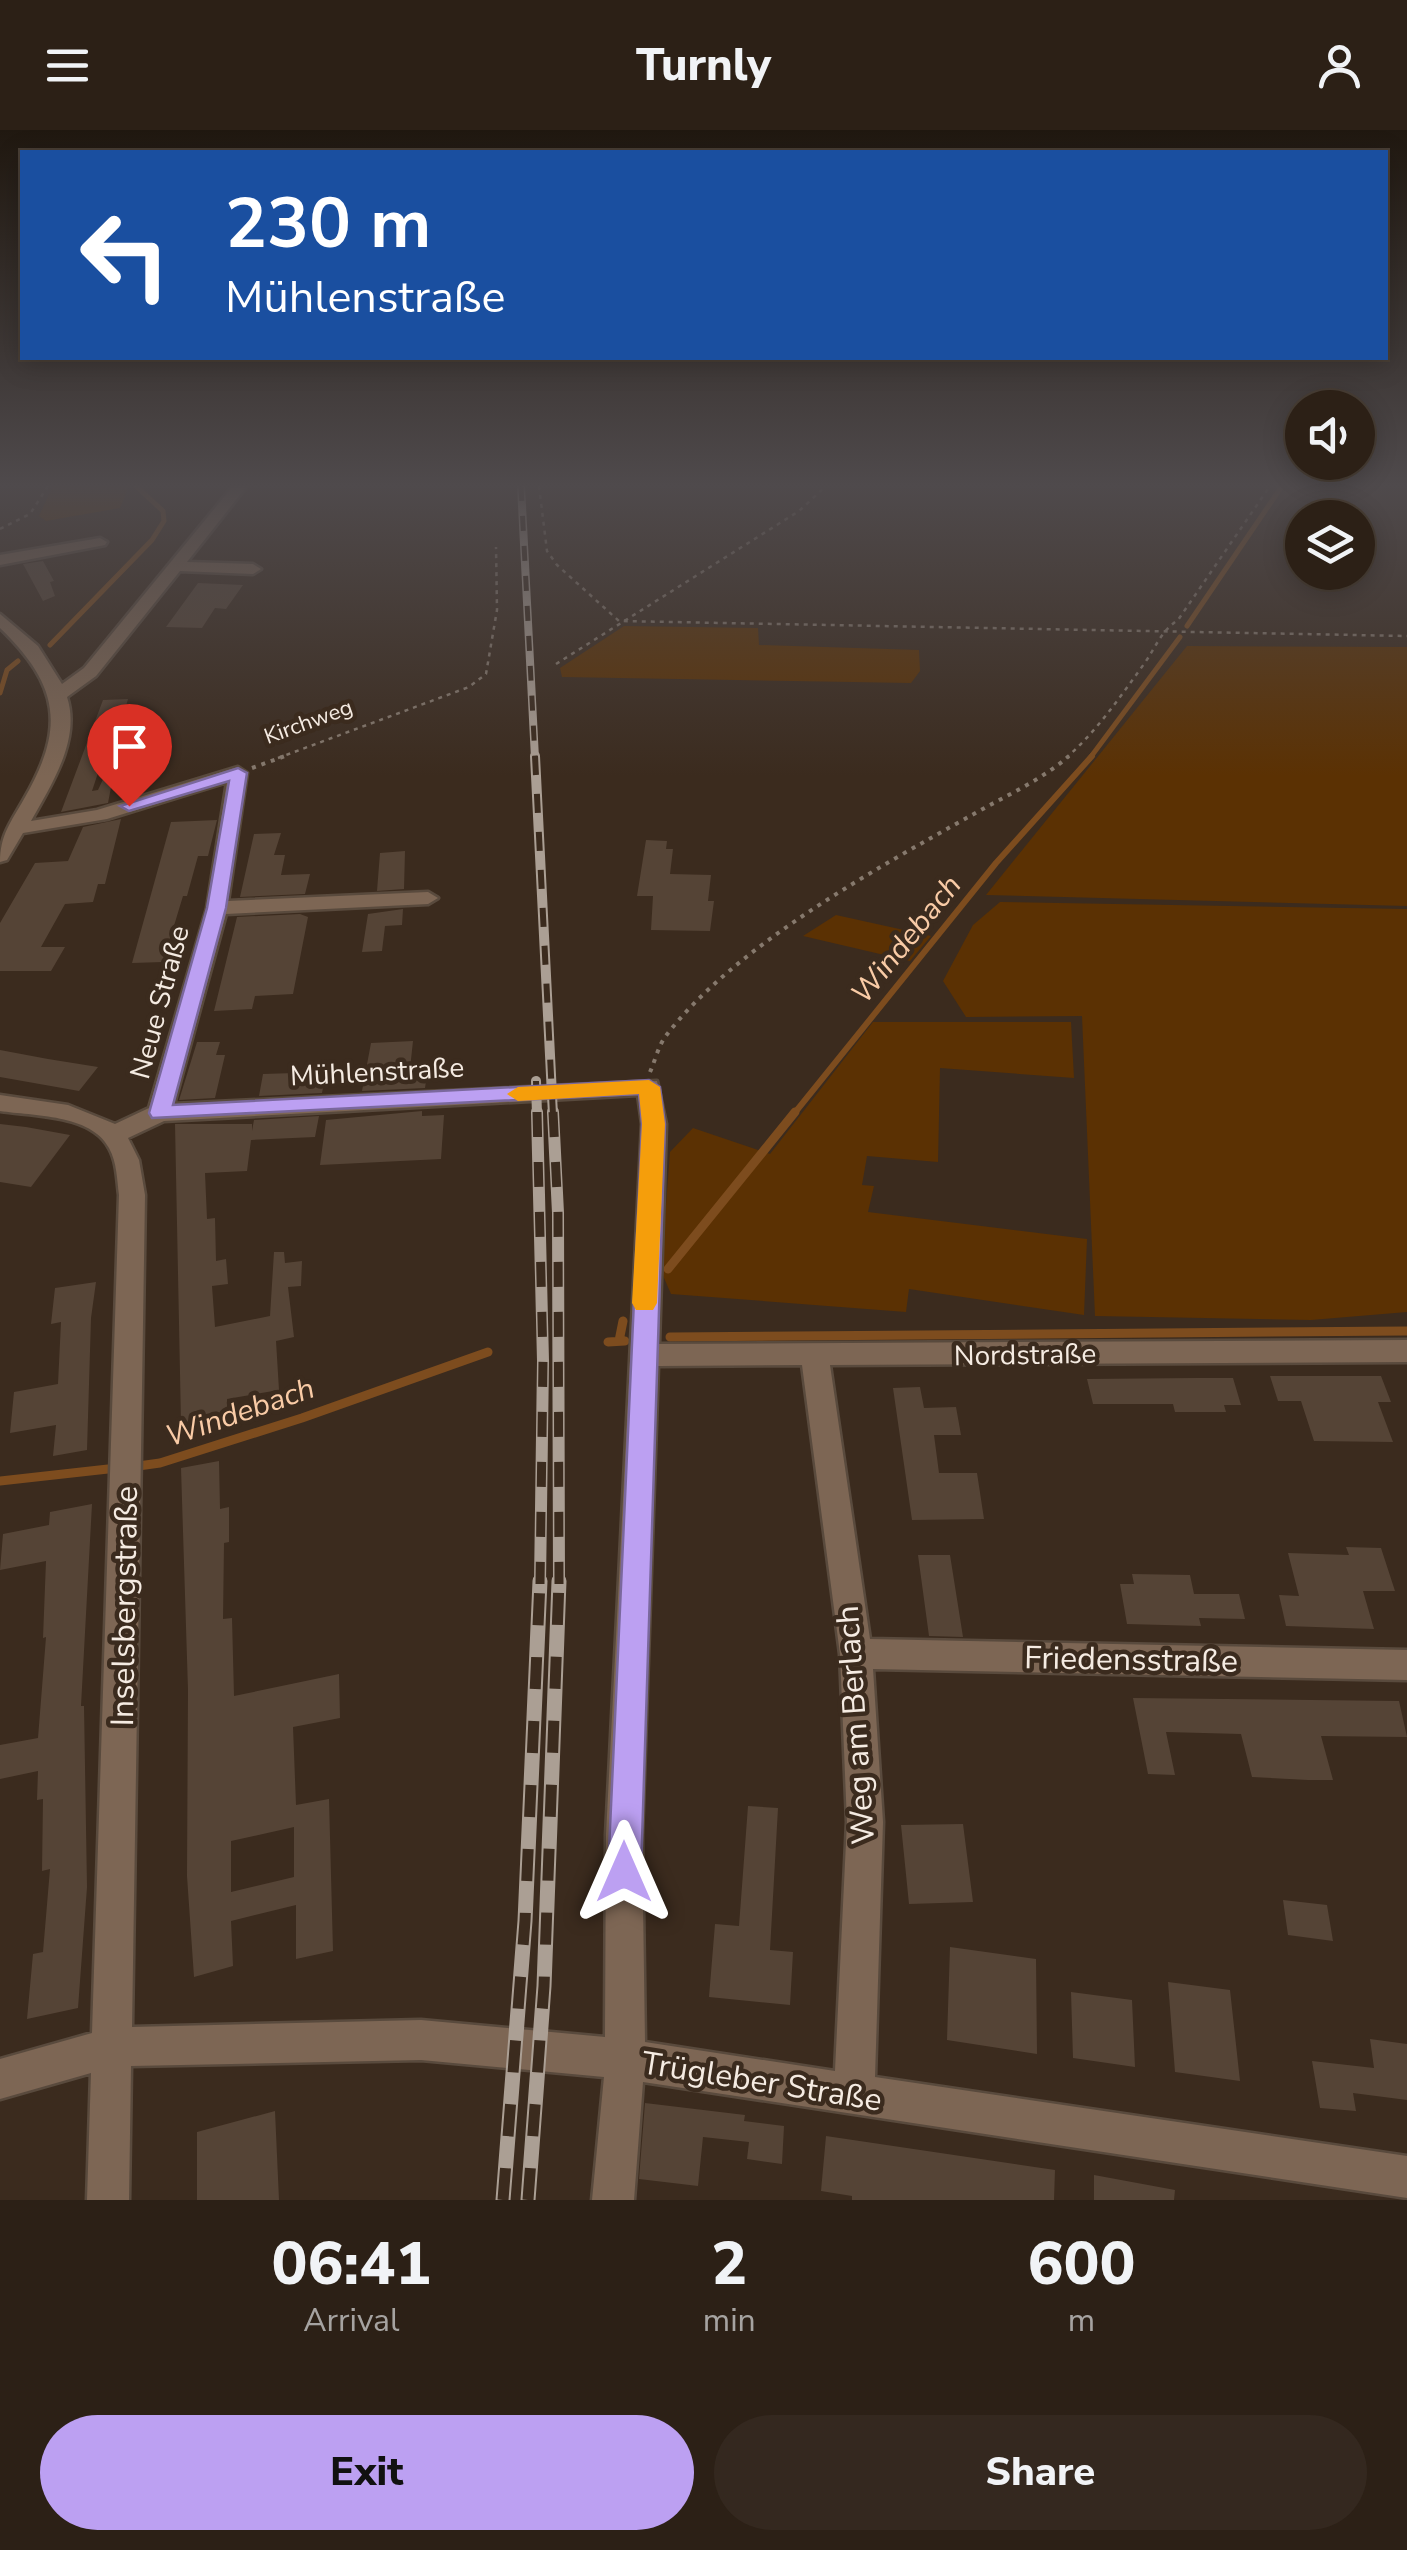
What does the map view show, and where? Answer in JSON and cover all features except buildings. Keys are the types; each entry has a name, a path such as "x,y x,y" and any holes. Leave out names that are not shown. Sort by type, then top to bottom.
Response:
{"street":[{"path":"61,692 90,672 163,583"},
{"path":"0,619 33,649 61,692 64,715 59,738 0,856"},
{"name":"Kirchweg","path":"16,828 38,828 129,806 238,773"},
{"name":"Neue Straße","path":"160,1113 216,908 238,773"},
{"name":"Neue Straße","path":"216,908 428,898"},
{"path":"613,2200 625,2060 624,1835 654,1124 649,1087"},
{"name":"Mühlenstraße","path":"114,1135 160,1113 649,1087"},
{"path":"0,1103 88,1119 114,1135"},
{"name":"Inselsbergstraße","path":"108,2200 132,1195 126,1160 114,1135"},
{"name":"Nordstraße","path":"642,1355 1407,1350"},
{"name":"Weg am Berlach","path":"815,1356 856,1654 865,1822 854,2096"},
{"name":"Friedensstraße","path":"856,1654 1407,1664"},
{"name":"Trügleber Straße","path":"0,2079 114,2047 421,2040 625,2060 1407,2177"}],"path":[{"name":"Kirchweg","path":"238,773 468,688 486,674 497,610 497,583"},
{"path":"576,583 619,621 1407,636"},
{"path":"556,664 681,583"},
{"path":"649,1087 650,1064 660,1046 679,1017 707,988 923,843 1056,766 1093,732 1158,643 1163,630 1178,620 1204,583"}],"shaded area":[{"path":"624,626 758,628 759,645 919,650 920,671 911,683 562,677 560,668"},
{"path":"1187,646 1407,647 1407,906 986,895"},
{"path":"1000,902 1407,909 1407,1312 1311,1320 1095,1316 1082,1016 966,1017 943,981 973,925"},
{"path":"836,915 931,936 910,961 803,936"},
{"path":"873,1022 1071,1022 1074,1078 940,1068 938,1162 867,1156 862,1185 874,1186 868,1212 1087,1239 1084,1315 909,1289 906,1312 671,1294 661,1271 670,1152 693,1128 770,1154"}],"waterway":[{"path":"50,645 111,583"},
{"name":"Windebach","path":"1187,626 1216,583"},
{"name":"Windebach","path":"1090,758 1180,637"},
{"path":"0,693 7,670 18,661"},
{"name":"Windebach","path":"793,1115 996,863 1092,756"},
{"name":"Windebach","path":"668,1269 795,1112"},
{"name":"Windebach","path":"619,1341 623,1321"},
{"path":"670,1337 1407,1331"},
{"name":"Windebach","path":"608,1342 625,1341"},
{"name":"Windebach","path":"131,1467 160,1463 302,1418 488,1352"},
{"name":"Windebach","path":"0,1481 117,1468"}],"railway":[{"path":"526,583 535,758"},
{"path":"535,756 553,1115"},
{"path":"536,1081 537,1115"},
{"path":"537,1112 543,1361 540,1584"},
{"path":"553,1112 558,1213 559,1581"},
{"path":"503,2200 525,1921 540,1581"},
{"path":"528,2200 544,1986 559,1581"}],"slow traffic":[{"path":"518,1094 649,1087 654,1124 644,1303"}],"route":[{"path":"129,806 238,773 216,908 160,1113 649,1087 654,1124 624,1872"}]}
